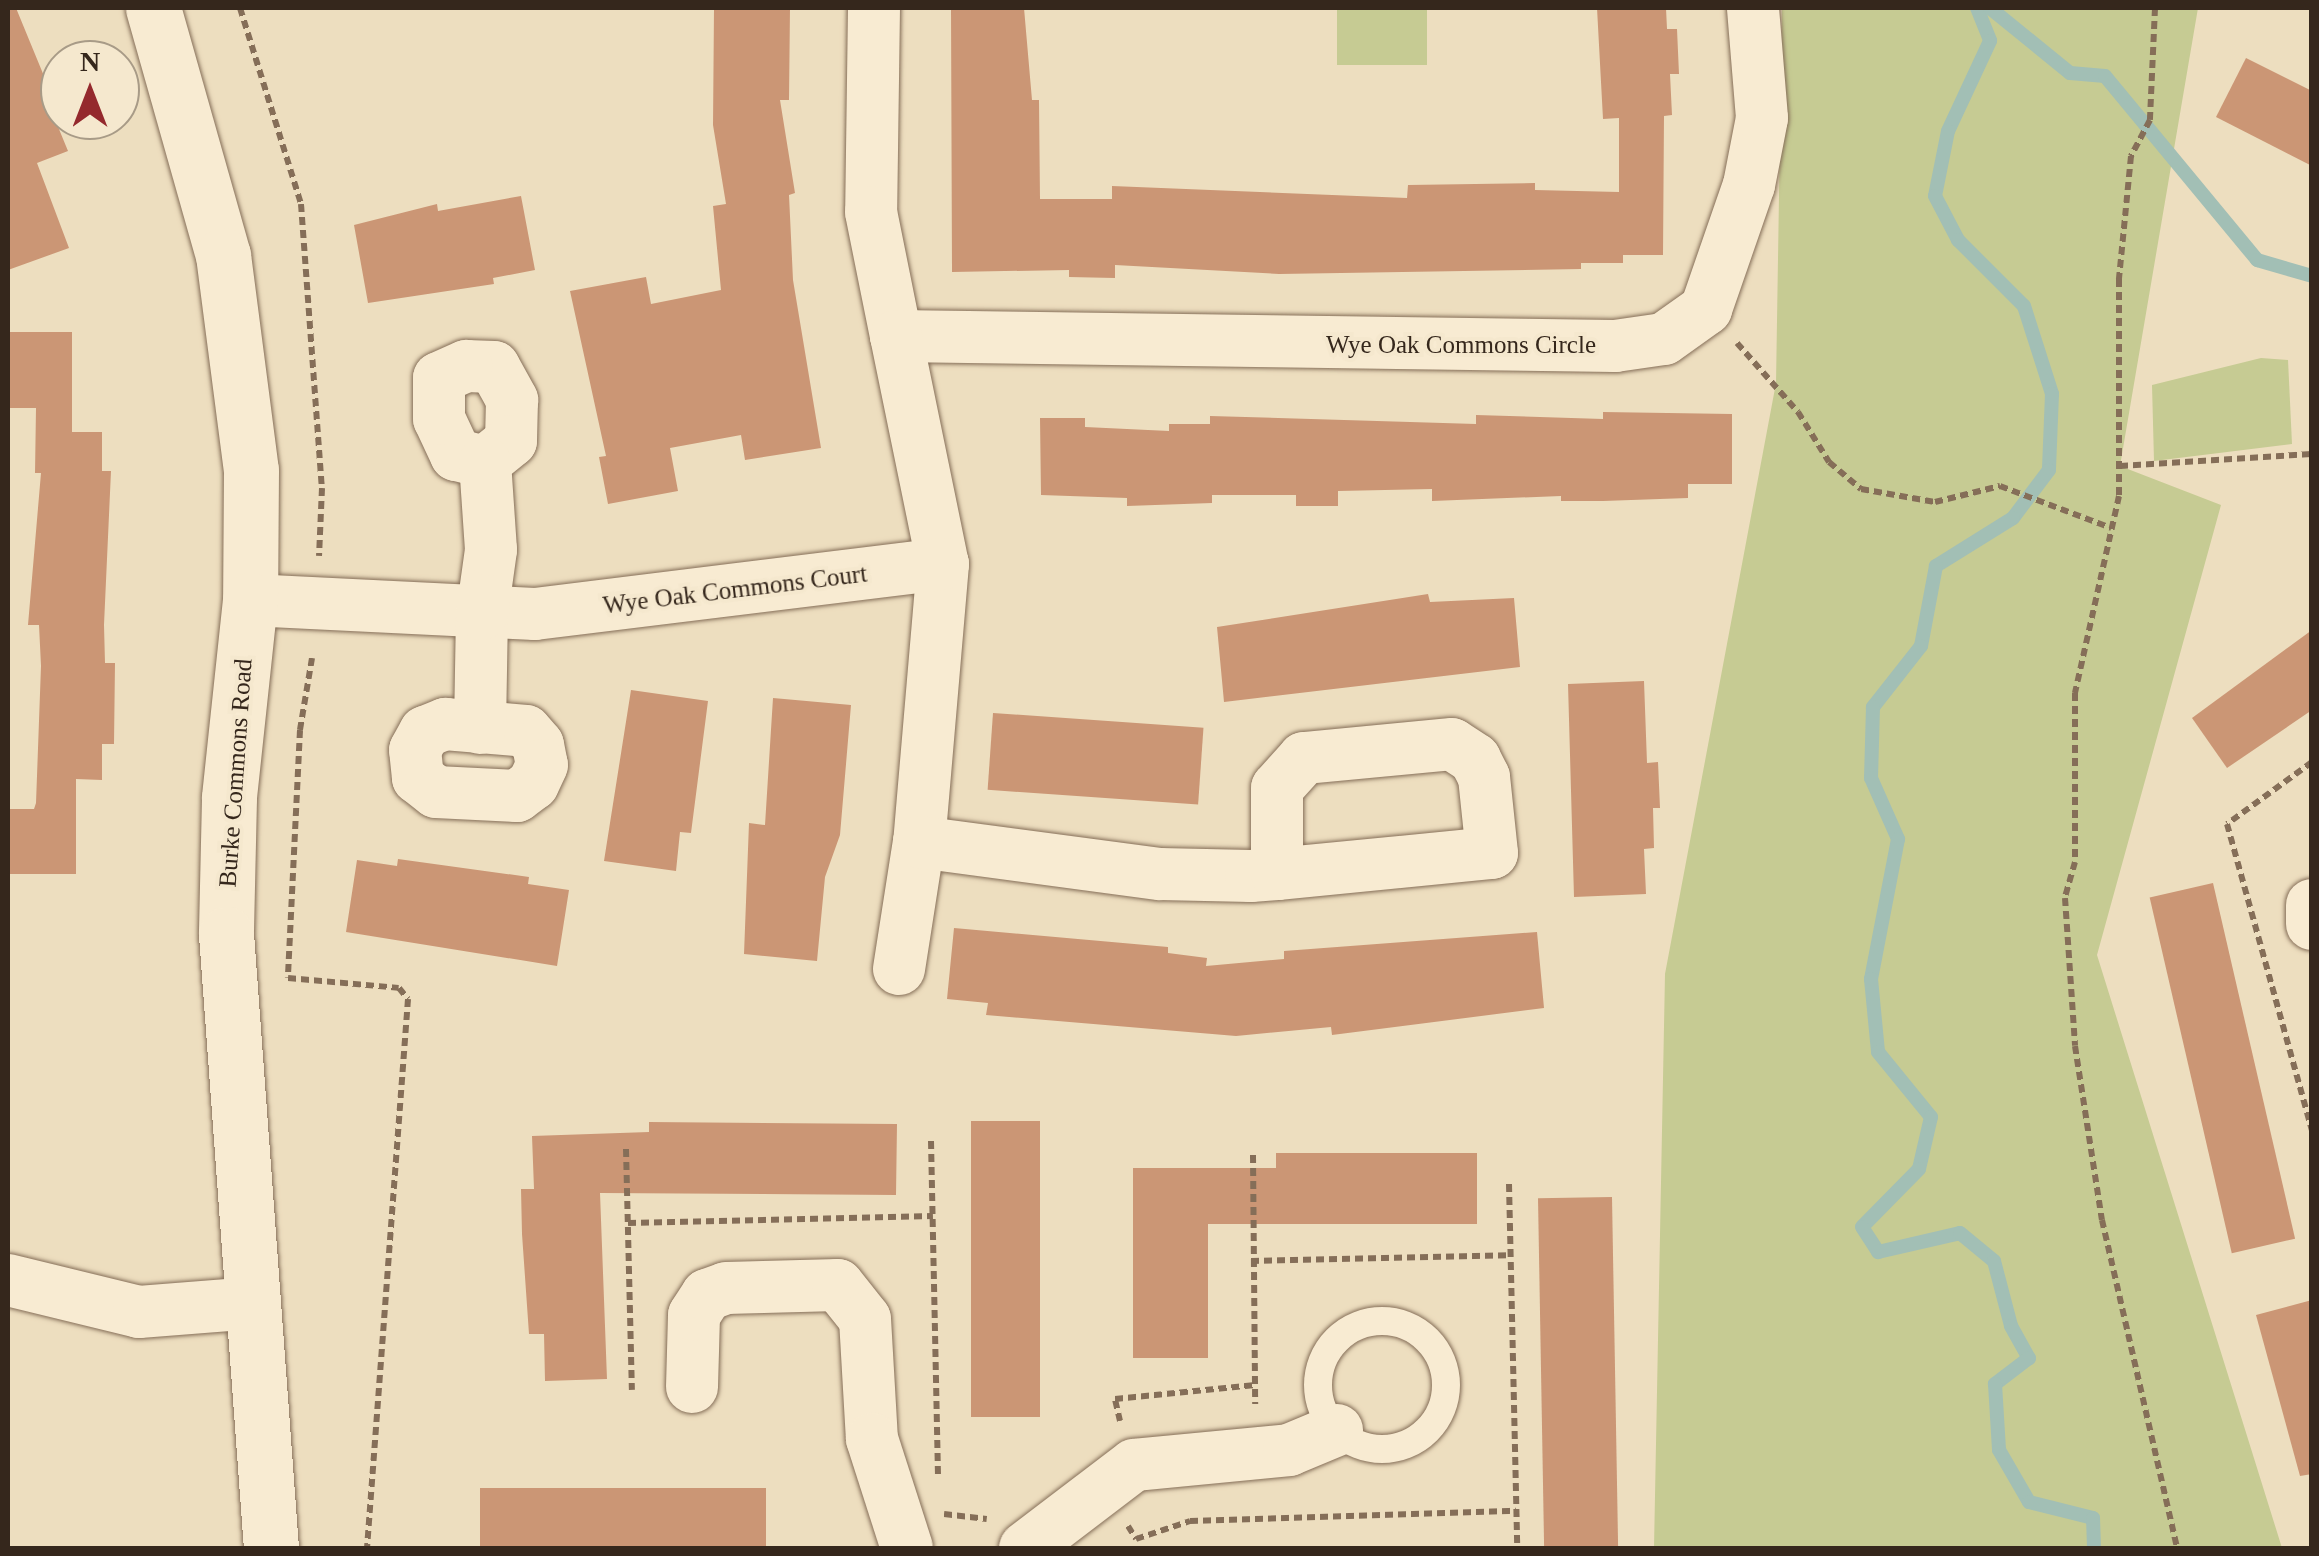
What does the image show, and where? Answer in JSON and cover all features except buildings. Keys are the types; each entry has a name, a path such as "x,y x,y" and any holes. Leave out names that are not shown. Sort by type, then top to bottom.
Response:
{"street":[{"name":"Burke Commons Road","path":"153,8 222,255 242,370 251,470 250,600 229,798 226,934 271,1548"},
{"path":"874,8 871,212 942,564 918,842 899,969"},
{"path":"1688,322 1706,309 1748,185 1762,118 1754,8"},
{"name":"Wye Oak Commons Circle","path":"896,336 1615,346 1664,339 1688,322"},
{"path":"480,728 482,614 491,550 485,462"},
{"name":"Wye Oak Commons Court","path":"250,600 535,614 942,564"},
{"path":"918,842 1160,874 1277,874"},
{"path":"2312,905 2312,924"},
{"path":"8,1280 139,1312 254,1303"},
{"path":"692,1387 694,1315 707,1295 726,1288 838,1285 865,1319 872,1439 925,1526"},
{"path":"1012,1535 1134,1464 1289,1450 1337,1430"}],"lane":[{"path":"1382,1321 1407,1326 1428,1340 1447,1385 1428,1431 1407,1445 1382,1450 1357,1445 1337,1430 1322,1410 1317,1388 1322,1360 1336,1340 1357,1326 1382,1321"}],"path":[{"path":"240,8 301,204 322,488 319,563"},
{"path":"2155,8 2150,120 2131,156 2119,279 2120,466 2111,528 2075,693 2067,958 2102,1220 2177,1548"},
{"path":"1688,322 1714,350 1734,341 1753,355 1829,462 1862,488 1935,502 2000,486 2111,528"},
{"path":"2120,466 2312,454"},
{"path":"312,658 300,730 288,978 400,988 408,1000 367,1548"},
{"path":"931,1142 925,1526 1012,1535"},
{"path":"626,1149 632,1390"},
{"path":"1253,1155 1251,1261 1256,1415"},
{"path":"1509,1184 1517,1548"},
{"path":"628,1223 932,1216"},
{"path":"1251,1261 1509,1255"},
{"path":"1122,1517 1136,1539 1205,1520 1516,1511"}],"green space":[{"path":"1337,8 1427,8 1427,65 1337,65"},
{"path":"1782,8 2198,8 2120,466 2221,505 2097,955 2282,1548 1654,1548 1665,974 1776,383"},
{"path":"2261,358 2288,360 2292,444 2154,461 2152,385"}],"waterway":[{"path":"1977,8 1990,41 1948,131 1935,196 1958,240 2024,306 2052,394 2049,470 2013,518 1936,566 1921,646 1873,707 1871,778 1898,839 1871,979 1878,1052 1931,1117 1919,1169 1862,1227 1878,1252 1960,1233 1994,1261 2011,1326 2029,1358 1995,1384 1999,1450 2029,1502 2093,1518 2094,1548"},
{"path":"1990,8 2070,73 2105,76 2257,260 2312,276"}]}
